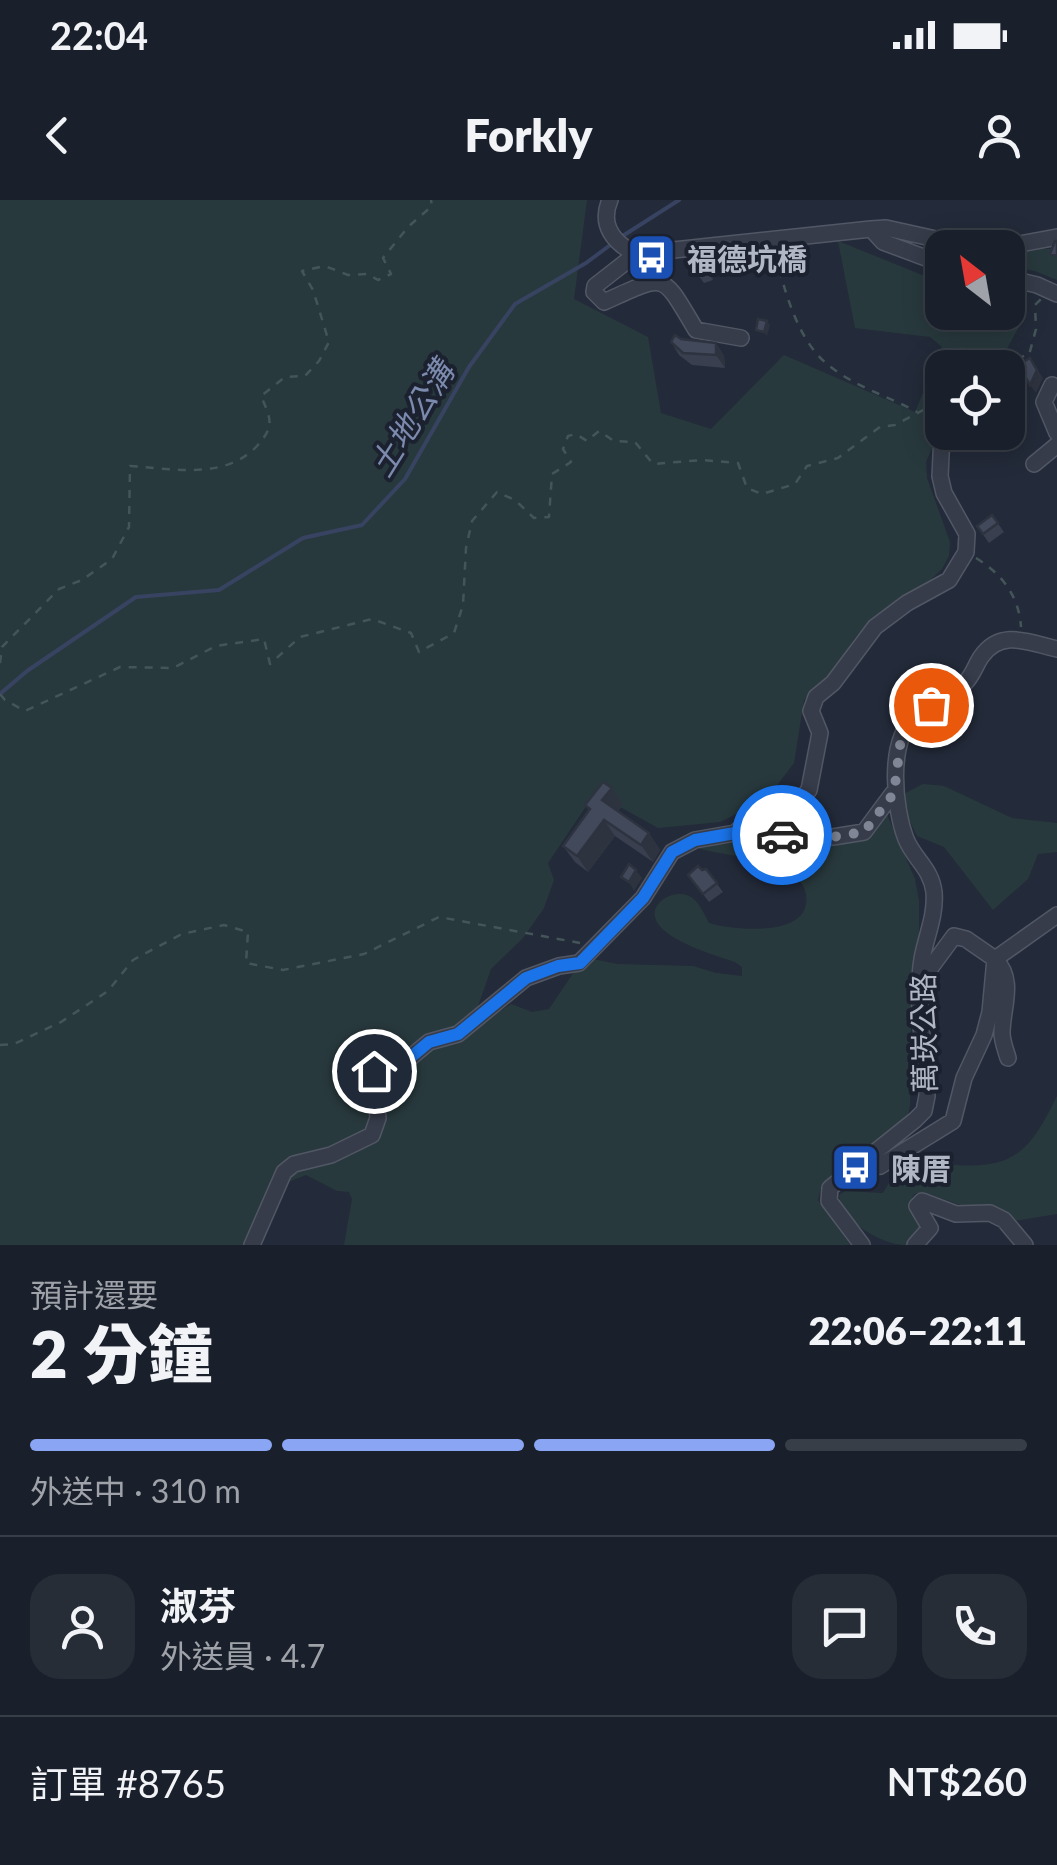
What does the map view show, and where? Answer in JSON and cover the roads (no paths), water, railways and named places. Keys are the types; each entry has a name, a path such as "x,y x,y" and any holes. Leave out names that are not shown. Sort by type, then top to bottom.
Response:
{"street":[{"path":"608,207 607,228 633,252"},
{"path":"741,338 696,330 668,283 647,282 604,302 598,300 595,286 633,252 886,228 954,243 996,241 1014,245 1057,238"},
{"path":"871,229 883,242 925,258"},
{"path":"1025,282 1057,294"},
{"path":"1052,386 1044,402 1057,433"},
{"path":"1034,464 1057,444"},
{"path":"735,833 747,822 801,799 809,790 820,733 812,712 816,696 833,683 874,627 949,580 966,552 967,534 944,493 941,450"},
{"name":"萬崁公路","path":"862,1245 829,1202 830,1188 924,1111 926,1096 921,981 922,959 934,912 933,888 929,871 906,837 894,793 901,736 908,724 965,682 995,643 1022,638 1057,649"},
{"path":"252,1245 284,1172 294,1164 330,1155 372,1135 378,1118 374,1071 411,1057 429,1042 458,1034 526,978 580,963 643,898 672,852 695,840 735,833 832,837 864,832 894,793"},
{"path":"868,1156 880,1166 952,1121 964,1078 984,1035 995,958 1057,915"},
{"path":"921,981 954,936 966,939 995,958 1004,971 1008,988 1002,1032 1008,1058"},
{"path":"915,1245 930,1228 917,1206 922,1201 956,1214 990,1213 1004,1220 1025,1245"}],"waterway":[{"name":"土地公溝","path":"621,237 679,200"},
{"name":"土地公溝","path":"0,694 27,671 136,597 219,590 303,538 362,525 405,479 469,367 515,304 613,243"}],"place":[{"name":"福德坑橋","path":"652,258"},
{"name":"陳厝","path":"856,1168"}]}
